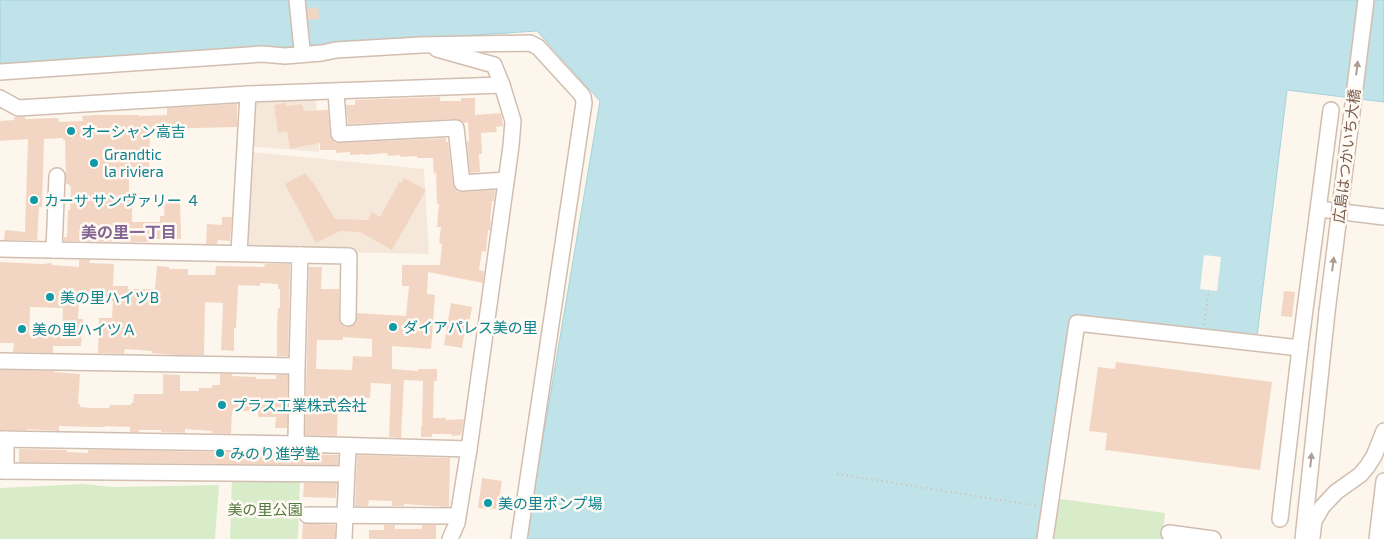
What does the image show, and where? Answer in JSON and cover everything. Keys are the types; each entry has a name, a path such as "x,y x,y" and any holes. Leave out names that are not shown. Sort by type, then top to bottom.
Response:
{"street":[{"path":"297,0 302,49"},
{"name":"広島はつかいち大橋","path":"1303,539 1327,312 1366,0"},
{"path":"0,72 262,54 285,56 336,50 421,45 530,43 538,47 583,97 584,103 519,539"},
{"path":"421,45 494,65 513,121 469,449 457,524 450,539"},
{"path":"0,98 18,108 248,94 502,85"},
{"path":"336,92 339,134 456,128 462,183 506,180"},
{"path":"239,253 248,94"},
{"path":"1280,519 1331,110"},
{"path":"54,250 57,176"},
{"path":"1319,209 1384,217"},
{"path":"0,249 349,256 348,318"},
{"path":"296,444 300,255"},
{"path":"1045,539 1078,323 1300,348"},
{"path":"0,360 297,366"},
{"path":"1310,539 1312,537 1314,521 1322,507 1336,492 1364,471 1374,456 1384,431"},
{"path":"346,474 3,471 3,439 469,449"},
{"path":"344,539 348,446"},
{"path":"1377,539 1384,482"},
{"path":"307,515 458,516"},
{"path":"1169,533 1213,539"}],"path":[{"path":"1204,331 1209,290"},
{"path":"838,474 1046,508"}],"shaded area":[{"path":"316,97 319,152 249,146 250,99"},
{"path":"251,152 424,169 429,254 243,250"}],"green space":[{"name":"美の里公園","path":"232,478 300,479 298,539 230,539"},
{"path":"83,484 112,487 219,485 215,539 0,539 0,488"},
{"path":"1053,498 1165,513 1163,539 1047,539"}],"water":[{"path":"0,0 1384,0 1384,102 1287,90 1257,337 1075,315 1042,539 526,539 600,101 537,31 0,66"}],"pier":[{"path":"1204,255 1221,257 1217,291 1200,289"}],"building":[{"path":"318,7 319,19 308,20 307,9"},
{"path":"440,97 440,101 461,101 461,98 475,98 475,115 501,113 503,126 496,127 497,132 481,133 482,154 479,154 480,172 470,173 467,141 469,141 468,122 465,123 456,119 348,124 346,105 355,105 355,100"},
{"path":"286,103 286,106 302,104 304,111 328,110 330,135 335,143 446,138 455,189 458,192 495,190 486,252 482,251 479,270 484,271 483,283 428,272 427,294 435,295 431,349 392,346 392,369 418,371 418,369 437,369 437,381 434,381 433,418 446,418 446,420 464,419 461,435 432,434 432,437 421,437 423,381 404,380 401,438 389,437 391,384 371,383 370,398 338,396 337,436 305,435 309,267 322,267 321,289 339,289 339,318 343,326 348,327 356,323 357,313 406,316 409,286 402,286 402,265 440,265 442,244 439,243 441,227 437,227 439,204 437,204 436,171 434,175 433,158 417,158 417,156 400,157 400,155 388,156 387,153 350,155 350,152 336,153 336,150 320,150 320,143 290,149 287,131 278,133 274,105","holes":["343,337 372,339 372,357 353,356 352,370 316,369 317,340 343,340"]},
{"path":"237,104 237,127 153,129 153,136 150,136 149,173 129,173 129,197 132,197 132,222 160,222 160,216 164,216 165,201 180,201 181,239 149,239 149,242 64,241 64,237 67,237 71,186 66,184 65,140 63,138 44,139 42,207 39,207 37,240 4,240 5,230 25,232 28,139 0,141 0,121 14,120 14,117 25,117 25,119 58,118 59,122 83,121 82,116 94,115 167,115 167,108"},
{"path":"305,173 314,184 335,219 368,220 372,212 380,217 399,182 401,183 404,178 426,190 392,250 360,232 340,231 316,243 285,184"},
{"path":"222,217 232,217 230,241 218,240 217,244 206,244 207,224 222,225"},
{"path":"79,260 90,260 89,263 114,264 113,286 128,286 128,289 155,289 157,266 169,267 169,269 188,269 188,275 215,275 216,266 264,267 265,264 290,264 288,356 277,356 280,289 278,289 278,284 260,283 260,286 238,285 234,351 221,350 223,303 205,302 204,355 177,355 125,349 124,354 98,353 99,318 112,318 113,301 79,300 78,319 83,319 81,346 53,346 53,353 13,352 14,343 0,343 0,262 52,263 52,265 79,267","holes":["30,307 63,308 62,335 29,335"]},
{"path":"1284,291 1295,292 1292,317 1281,316"},
{"path":"451,303 472,307 469,324 466,324 462,348 444,345"},
{"path":"1116,362 1272,382 1260,470 1105,450 1107,433 1089,431 1098,367 1115,369"},
{"path":"0,370 54,371 80,374 78,404 80,404 80,407 92,408 109,408 110,405 131,405 134,394 163,394 163,374 180,375 180,391 199,391 199,388 212,388 212,385 220,385 220,374 256,377 256,379 276,379 276,375 288,375 287,428 275,428 276,417 258,417 258,411 232,411 231,434 185,429 185,433 161,432 161,430 130,432 130,427 105,426 59,426 59,431 0,430"},
{"path":"19,449 67,450 67,452 88,453 88,450 123,450 338,455 338,465 19,462"},
{"path":"357,455 450,458 449,507 404,504 404,506 392,506 392,501 369,500 368,506 355,506"},
{"path":"482,478 502,481 498,509 478,508"},
{"path":"304,483 337,483 336,498 303,497"},
{"path":"303,523 335,525 335,539 302,539"},
{"path":"384,525 395,525 395,529 422,529 422,525 436,525 436,539 369,539 369,530 384,530"}],"place":[{"name":"オーシャン高吉","path":"71,131"},
{"name":"Grandtic la riviera","path":"94,163"},
{"name":"カーサ サンヴァリー ４","path":"34,200"},
{"name":"美の里ハイツB","path":"50,297"},
{"name":"ダイアパレス美の里","path":"393,327"},
{"name":"美の里ハイツＡ","path":"22,329"},
{"name":"プラス工業株式会社","path":"222,405"},
{"name":"みのり進学塾","path":"220,453"},
{"name":"美の里ポンプ場","path":"488,503"}],"district":[{"name":"美の里一丁目","path":"129,231"}]}
